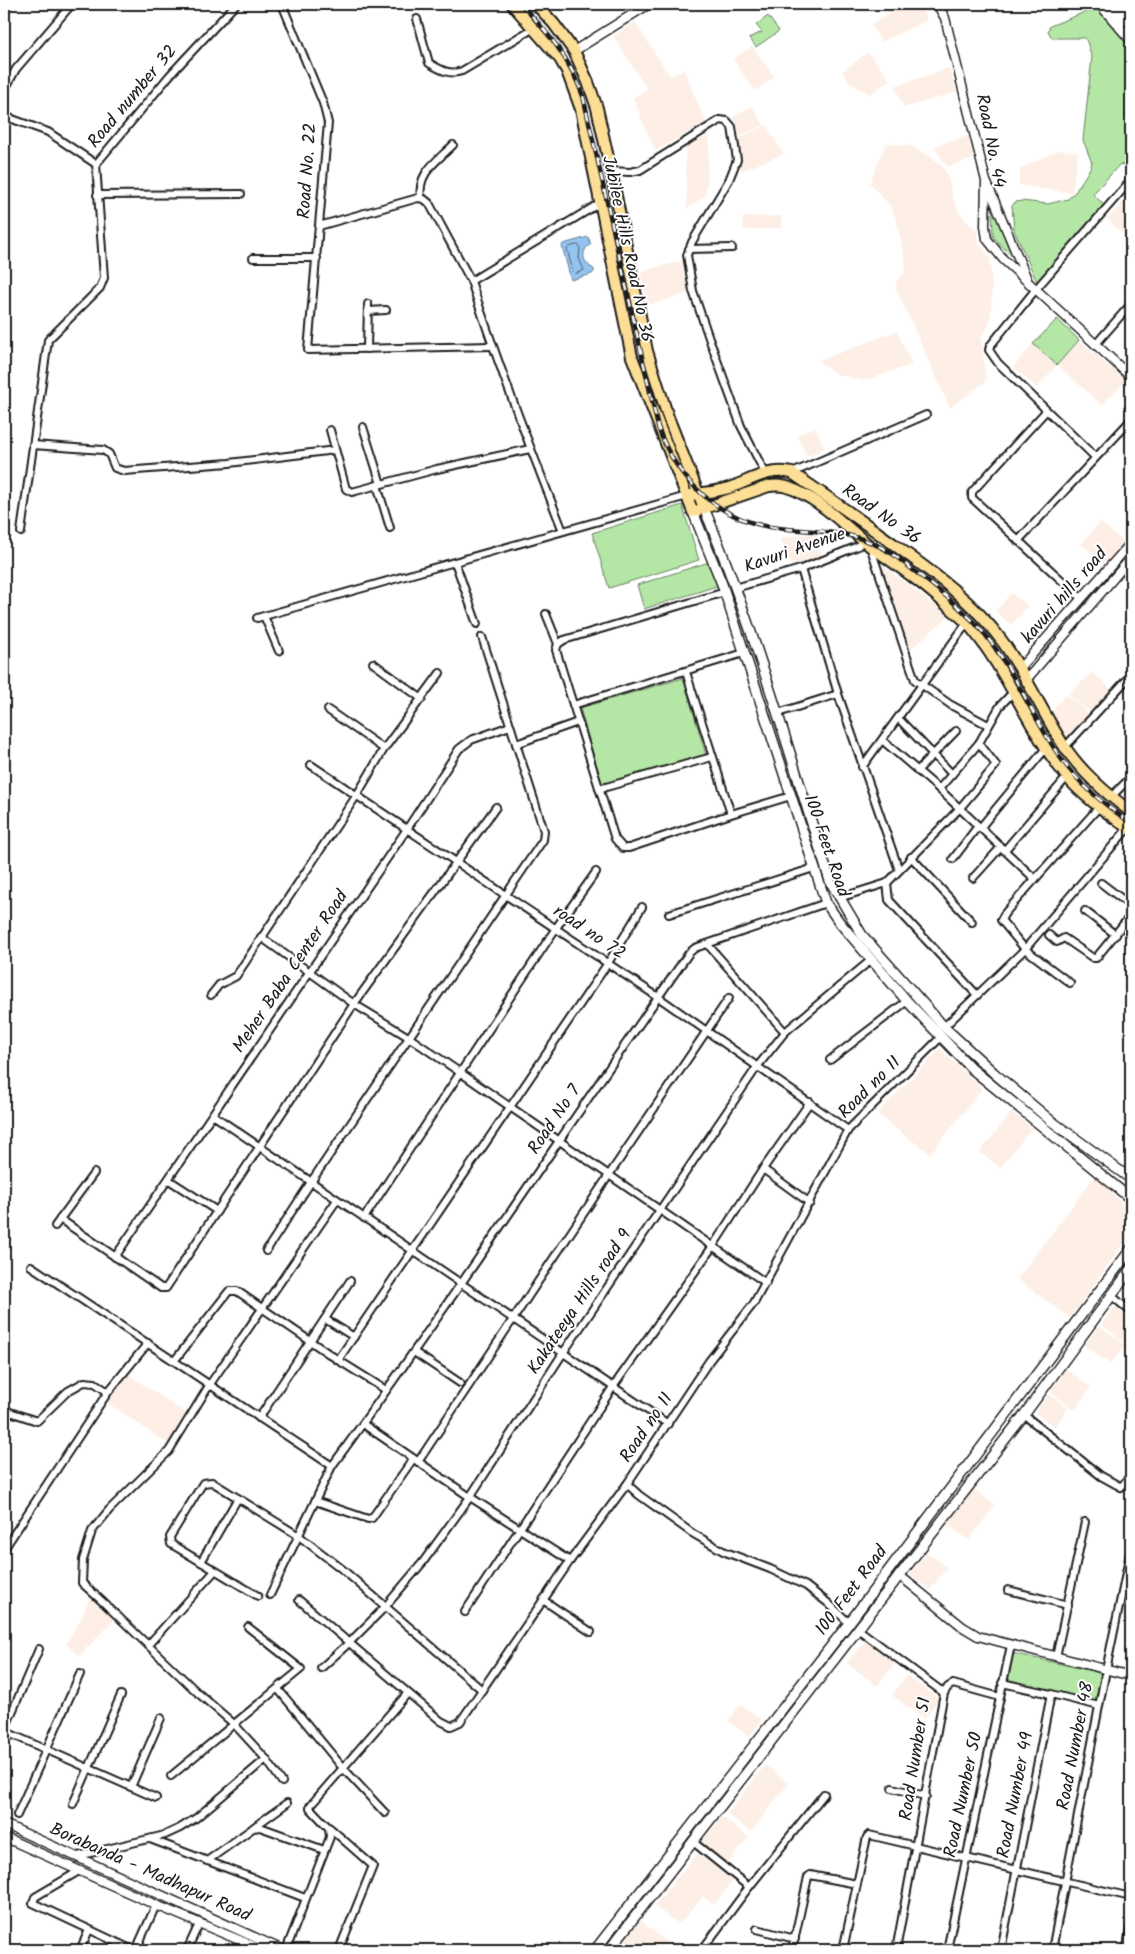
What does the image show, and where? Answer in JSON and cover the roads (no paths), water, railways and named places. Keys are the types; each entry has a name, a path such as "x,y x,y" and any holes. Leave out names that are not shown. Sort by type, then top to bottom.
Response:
{"main road":[{"name":"Jubilee Hills Road No 36","path":"512,4 560,59 575,89 581,109 632,357 693,512"},
{"path":"1100,4 1131,40"},
{"path":"1110,4 1131,31"},
{"path":"1121,4 1131,18"},
{"name":"Jubilee Hills Road No 36","path":"537,5 574,51 597,108 647,351 668,417 704,508"},
{"path":"524,17 537,5"},
{"path":"687,496 729,488 764,473 777,471 792,473"},
{"name":"Road No 36","path":"792,473 863,522 962,596 1002,641 1020,668 1065,747 1082,769 1111,797 1131,812"},
{"name":"Road No 36","path":"693,512 769,486 778,485 802,493 834,515 935,595 967,623 989,652 1067,777 1099,807 1130,829"},
{"name":"100 Feet Road","path":"704,508 722,550 778,713 830,881 862,935 944,1027 994,1073 1050,1120 1131,1179"},
{"name":"100 Feet Road","path":"693,512 725,592 826,903 871,960 940,1038 972,1069 1131,1199"},
{"path":"935,595 946,583"},
{"path":"798,816 808,812"},
{"name":"100 Feet Road","path":"595,1950 849,1623 1131,1250"},
{"name":"100 Feet Road","path":"609,1950 1024,1415 1131,1269"}],"street":[{"path":"4,91 16,69 72,4"},
{"name":"Road number 32","path":"21,532 48,340 100,288 104,278 96,164 170,75 236,4"},
{"name":"Road No. 22","path":"282,4 327,112 328,123 308,350 367,349"},
{"path":"574,51 649,4"},
{"name":"Road No. 44","path":"937,4 945,18 986,181 985,226 988,239 1003,259 1131,377"},
{"path":"417,19 430,63 445,72 454,74 534,28"},
{"path":"4,116 48,132 96,164"},
{"path":"611,171 630,172 640,170 720,120 724,120 732,126 737,160 729,180 688,249 687,255 693,291 741,426 764,473"},
{"path":"421,198 420,188 423,176 453,145"},
{"path":"1095,457 1046,411 991,355 989,350 990,346 1036,289 1131,180"},
{"path":"986,181 1028,281"},
{"path":"97,195 241,194"},
{"path":"319,226 421,198 429,203 471,280 492,346 563,531"},
{"path":"471,280 600,203"},
{"path":"688,249 732,248"},
{"path":"253,258 317,258"},
{"path":"1095,345 1131,304"},
{"path":"386,310 368,308 367,349 492,346"},
{"path":"1046,411 972,494 974,500 1082,599"},
{"path":"792,473 926,415"},
{"path":"1018,541 1131,420"},
{"path":"363,427 390,528"},
{"path":"330,430 346,489 352,492 438,468 530,449"},
{"path":"33,445 103,450 108,454 115,468 124,471 229,463 335,450"},
{"path":"279,651 261,617 687,496"},
{"path":"866,542 912,674 922,686 951,705 988,725"},
{"name":"Kavuri Avenue","path":"735,588 801,569 866,542"},
{"name":"kavuri hills road","path":"1020,668 1131,543"},
{"name":"kavuri hills road","path":"1026,680 1131,559"},
{"path":"455,562 477,624"},
{"path":"801,569 838,694 899,870"},
{"path":"725,592 564,640 558,644 556,650 614,839 623,848 629,848 791,796"},
{"path":"546,614 558,644"},
{"path":"862,767 967,623"},
{"path":"266,1251 506,896 545,835 482,637"},
{"path":"1037,651 1044,658"},
{"path":"573,705 744,653"},
{"path":"373,663 422,698"},
{"path":"686,672 731,814"},
{"path":"211,996 219,985 236,976 357,795 384,749 440,673"},
{"path":"1065,747 1131,675"},
{"path":"939,789 979,743 1000,706 1013,692"},
{"path":"778,713 838,694"},
{"path":"328,710 384,749"},
{"path":"898,718 952,774"},
{"path":"516,744 578,722"},
{"name":"Meher Baba Center Road","path":"115,1257 464,743 510,726"},
{"path":"917,771 956,731"},
{"path":"882,740 960,808 1035,879"},
{"path":"839,898 887,883 960,808 996,765 979,743"},
{"path":"953,859 1047,747"},
{"path":"599,790 712,757"},
{"name":"road no 72","path":"311,764 658,997 848,1130"},
{"path":"973,878 1003,848 1067,777"},
{"path":"1111,797 1131,777"},
{"path":"60,1219 162,1288 166,1288 354,1004 496,807"},
{"path":"1070,983 1025,950 1001,920 1004,913 1099,807"},
{"path":"944,1027 1025,950 1130,829"},
{"path":"911,857 972,922"},
{"path":"669,914 814,868"},
{"path":"364,1218 556,928 596,872"},
{"path":"887,883 889,900 977,995"},
{"path":"1102,883 1131,906"},
{"name":"Road No 7","path":"270,1595 332,1466 462,1284 558,1140 689,953 695,948 826,903"},
{"path":"338,1360 608,963 642,907"},
{"path":"1085,911 1116,935"},
{"path":"1049,935 1058,942 1064,938 1093,958 1096,958 1131,915"},
{"path":"261,937 354,1004 410,1038 766,1283"},
{"path":"708,945 785,1032"},
{"name":"Kakateeya Hills road 9","path":"321,1668 385,1607 423,1562 470,1496 563,1353 758,1067 785,1032 871,960"},
{"path":"314,1501 362,1517 372,1518 416,1460 514,1320 609,1175 708,1032 729,998"},
{"path":"830,1060 907,1001"},
{"name":"Road no 11","path":"299,1600 350,1642 407,1694 441,1721 451,1726 460,1722 570,1561 627,1484 709,1361 738,1324 766,1283 848,1130 940,1038"},
{"path":"465,1612 613,1387 713,1246 763,1169 810,1102"},
{"path":"213,1115 668,1424"},
{"path":"763,1169 810,1203"},
{"path":"54,1226 94,1173"},
{"path":"168,1180 217,1211"},
{"path":"282,1782 266,1759 234,1724 198,1693 82,1583 83,1560 92,1531 109,1510 169,1451 210,1384 338,1200"},
{"path":"32,1266 332,1466"},
{"path":"259,1418 350,1281"},
{"path":"175,1360 229,1291 237,1290 311,1342 386,1390"},
{"path":"1112,1296 1131,1312"},
{"path":"325,1319 354,1337"},
{"path":"4,1549 108,1392 148,1343"},
{"path":"414,1352 460,1383"},
{"path":"4,1410 37,1421 68,1391 84,1382 95,1383 108,1392"},
{"path":"1024,1415 1101,1476 1121,1487 1131,1475"},
{"path":"363,1424 570,1561"},
{"path":"258,1596 171,1544 170,1538 203,1483 212,1482 299,1536 482,1690"},
{"path":"627,1484 639,1495 692,1533 723,1551 770,1569 806,1586 828,1602 849,1623"},
{"path":"201,1562 238,1498"},
{"path":"1056,1657 1085,1522"},
{"name":"Road Number 48","path":"1052,1950 1131,1549"},
{"path":"148,1645 213,1573"},
{"path":"899,1575 970,1632 1011,1645 1131,1676"},
{"path":"1008,1590 1068,1605"},
{"path":"544,1600 591,1632"},
{"path":"171,1776 301,1669 248,1627"},
{"name":"Road Number 51","path":"858,1629 944,1693 917,1846 896,1950"},
{"name":"Road Number 50","path":"946,1950 1011,1645"},
{"path":"39,1649 4,1731 156,1798"},
{"path":"17,1815 80,1674"},
{"path":"944,1693 953,1684 1000,1697"},
{"path":"1002,1684 1099,1706"},
{"path":"278,1689 342,1768 385,1813"},
{"path":"339,1950 373,1866 330,1828 310,1806 407,1694"},
{"name":"Road Number 49","path":"1001,1950 1051,1694"},
{"path":"72,1804 121,1695"},
{"path":"131,1787 161,1718"},
{"path":"78,1856 165,1835 196,1818 266,1759"},
{"path":"892,1788 926,1796"},
{"path":"702,1950 749,1887 824,1794"},
{"path":"207,1860 287,1802"},
{"name":"Borabanda - Madhapur Road","path":"4,1824 284,1950"},
{"path":"253,1828 266,1828 324,1850"},
{"path":"284,1950 330,1837 330,1828"},
{"name":"Road Number 51","path":"844,1950 868,1836 917,1846"},
{"path":"4,1837 199,1924 263,1950"},
{"path":"148,1838 305,1898"},
{"path":"692,1841 749,1887"},
{"path":"917,1846 1131,1897"},
{"path":"79,1871 35,1897 34,1903 135,1950 156,1905"},
{"path":"792,1950 808,1877 810,1875 857,1884"},
{"path":"187,1950 199,1924"},
{"path":"1127,1950 1131,1927"},
{"path":"757,1929 795,1939"},
{"path":"80,1950 89,1930"},
{"path":"4,1948 9,1950"}],"water":[{"path":"588,237 591,244 586,248 584,257 586,263 594,269 594,272 571,280 562,246 563,244"}],"railway":[{"path":"521,4 541,26 564,57 583,96 658,427 676,464 703,495 738,517 757,524 778,528 836,533 863,539 891,553 921,576 962,610 988,638 1005,662 1053,747 1069,769 1094,794 1131,823"}]}
